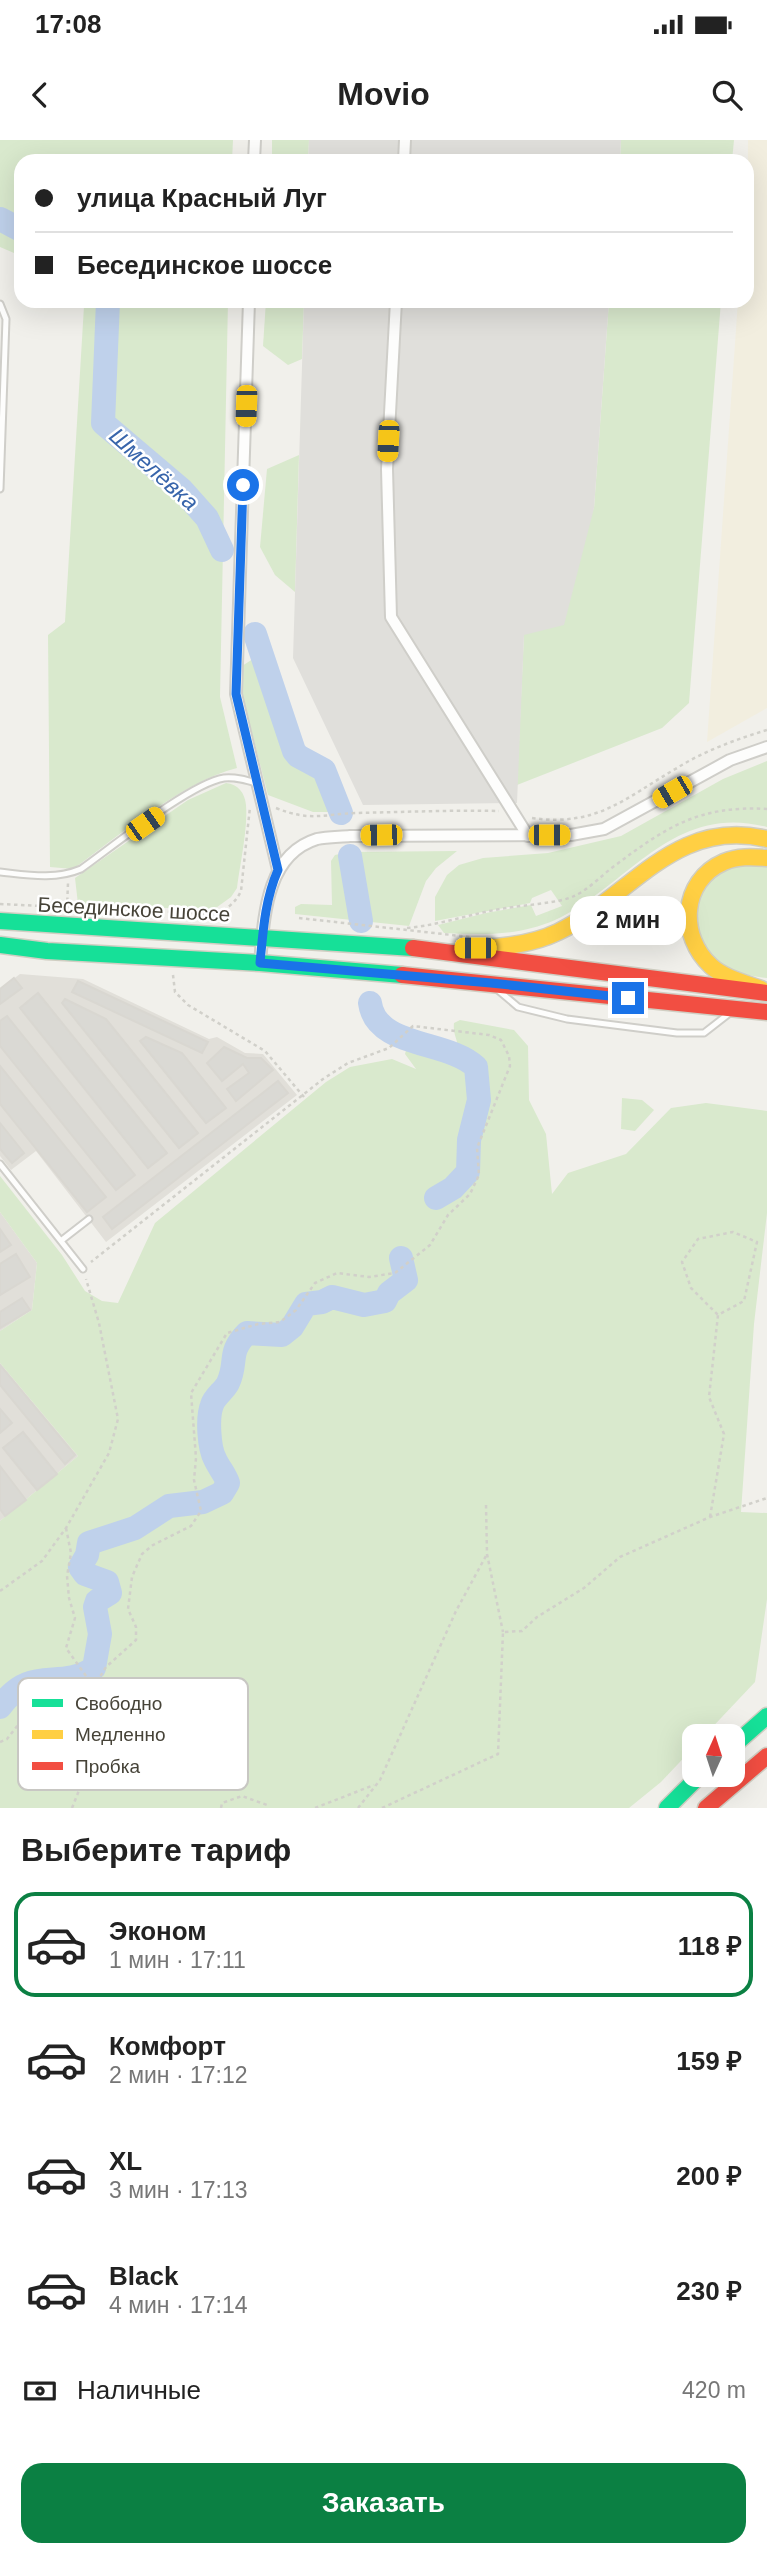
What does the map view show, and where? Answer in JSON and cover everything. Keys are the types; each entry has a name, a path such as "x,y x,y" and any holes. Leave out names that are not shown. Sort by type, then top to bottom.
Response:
{"main road":[{"path":"406,947 502,947 537,941 566,929 674,850 719,834 767,839"},
{"path":"767,858 736,856 714,866 699,881 689,902 688,926 696,950 713,968 767,992"},
{"name":"Бесединское шоссе","path":"0,921 406,947 767,992"},
{"path":"0,945 47,951 260,963 491,983 767,1014"},
{"path":"746,1734 765,1716"},
{"path":"706,1808 767,1756"},
{"path":"667,1808 688,1787"}],"street":[{"path":"250,308 236,694 278,870"},
{"path":"396,308 387,469 391,617 528,835"},
{"path":"260,963 272,882 278,870 301,846 318,839 350,836 570,835 604,829 730,760 767,747"}],"lane":[{"path":"0,304 6,318 0,489"},
{"path":"0,872 46,877 68,874 81,869 188,794 208,783 223,778 238,778 256,783"},
{"path":"491,983 518,1007 567,1019 634,1028 704,1033 739,1010"},
{"path":"0,1164 83,1269"},
{"path":"62,1240 89,1219"}],"path":[{"path":"263,802 290,813 318,818 351,813 498,811 536,819 597,815 679,766 739,739 767,730"},
{"path":"0,904 220,913 238,898 241,891 250,808 256,783"},
{"path":"67,908 68,874"},
{"path":"400,928 424,926 537,903"},
{"path":"299,918 474,937"},
{"path":"173,972 175,992 188,1005 265,1051 304,1097"},
{"path":"0,1591 42,1561 66,1528 109,1453 118,1419 99,1323 83,1269 304,1097 323,1079 348,1063 389,1048 410,1028 419,1025 489,1035 501,1040 509,1056 510,1066 477,1148 479,1175 470,1194 448,1214 430,1245 395,1273 369,1277 337,1273 315,1283 296,1310 280,1322 258,1324 227,1334 191,1393 196,1458 194,1480 201,1511 191,1526 153,1545 142,1554 132,1577 128,1609 136,1627 136,1640 106,1667 99,1678"},
{"path":"733,1232 757,1242 744,1301 718,1315 691,1289 682,1262 698,1239 733,1232"},
{"path":"710,1517 724,1434 709,1396 718,1315"},
{"path":"503,1632 522,1631 537,1617 584,1588 620,1557 710,1517 767,1498"},
{"path":"382,1808 499,1754 503,1632 487,1554 486,1505"},
{"path":"66,1528 71,1553 67,1576 69,1598 75,1618 66,1648 88,1678"},
{"path":"358,1808 377,1784 456,1611 487,1554"},
{"path":"0,1742 7,1739 18,1725"},
{"path":"315,1808 377,1784"},
{"path":"72,1808 79,1790"},
{"path":"221,1808 222,1803 242,1796 267,1805 268,1808"}],"shaded area":[{"path":"309,140 621,140 620,154 308,154"},
{"path":"748,140 767,140 767,708 707,742 738,308 754,308 754,154 748,154"},
{"path":"304,308 608,308 594,508 564,625 524,635 517,803 363,805 293,658"},
{"path":"20,974 83,979 209,1039 217,1037 245,1053 263,1054 297,1095 106,1242 36,1151 11,1170 0,1156 0,989"},
{"path":"0,1212 37,1263 32,1310 0,1331"},
{"path":"0,1363 78,1456 0,1521"}],"green space":[{"path":"0,140 233,140 232,154 14,154 14,253 0,247"},
{"path":"272,140 309,140 308,154 272,154"},
{"path":"621,140 734,140 733,154 620,154"},
{"path":"84,308 228,308 220,697 237,768 216,775 173,797 73,869 50,867 48,635 65,622"},
{"path":"266,308 304,308 302,359 288,365 263,346"},
{"path":"608,308 720,308 689,703 662,728 517,785 524,634 594,508"},
{"path":"299,455 295,592 275,575 260,547 267,469"},
{"path":"259,655 293,757 318,769 330,812 313,812 268,795 243,698 242,666"},
{"path":"767,761 767,827 734,822 705,826 678,836 582,905 555,920 528,929 500,933 444,933 438,925 531,905 536,916 562,906 551,890 532,898 530,903 435,921 435,897 447,875 459,865 483,858 548,853 621,836 723,779"},
{"path":"226,783 240,790 246,805 245,835 237,888 231,897 213,910 78,904 75,878 188,800"},
{"path":"457,851 436,868 426,881 409,926 295,914 295,907 301,904 332,905 331,861 335,855 348,852"},
{"path":"734,862 767,863 767,978 739,972 716,960 707,951 697,927 696,905 700,891 710,879"},
{"path":"460,1020 514,1030 528,1046 529,1100 546,1134 552,1194 568,1173 626,1154 671,1108 706,1103 767,1111 767,1213 754,1324 741,1512 767,1513 767,1599 755,1682 715,1724 682,1724 682,1760 661,1782 629,1808 0,1808 0,1521 78,1456 0,1363 0,1331 32,1310 37,1263 0,1212 0,1176 62,1255 85,1291 102,1301 118,1303 155,1223 326,1082 350,1067 392,1059 416,1069 405,1054 410,1046 450,1058 457,1049 454,1023"},
{"path":"622,1098 642,1100 654,1110 635,1131 621,1129"}],"building":[{"path":"14,978 22,988 0,1004 0,989"},
{"path":"78,981 208,1042 202,1053 72,992"},
{"path":"38,993 167,1153 148,1168 20,1008"},
{"path":"65,999 106,1019 198,1133 179,1148 62,1003"},
{"path":"7,1016 135,1175 116,1190 0,1046 0,1021"},
{"path":"146,1037 182,1053 226,1108 206,1123 140,1041"},
{"path":"224,1047 247,1058 261,1058 273,1070 236,1101 227,1089 249,1073 243,1064 222,1081 207,1063"},
{"path":"0,1066 106,1197 87,1212 0,1104"},
{"path":"278,1081 288,1093 112,1229 103,1217"},
{"path":"0,1123 24,1153 12,1163 0,1149"},
{"path":"0,1229 11,1245 0,1252"},
{"path":"16,1254 30,1277 0,1295 0,1264"},
{"path":"22,1298 30,1310 0,1328 0,1312"},
{"path":"0,1365 75,1455 65,1464 0,1385"},
{"path":"0,1409 12,1423 0,1433"},
{"path":"23,1432 57,1474 37,1490 3,1448"},
{"path":"0,1466 26,1500 5,1516 0,1509"}],"waterway":[{"name":"Шмелёвка","path":"0,219 14,226"},
{"name":"Шмелёвка","path":"108,308 103,423 182,490 207,518 222,550"},
{"name":"Шмелёвка","path":"255,634 294,751 324,770 341,813"},
{"name":"Шмелёвка","path":"350,856 361,921"},
{"name":"Шмелёвка","path":"370,1003 375,1018 385,1028 399,1036 464,1058 476,1067 479,1100 469,1140 468,1172 453,1188 436,1198"},
{"name":"Шмелёвка","path":"69,1678 94,1668 100,1634 95,1607 97,1601 110,1593 107,1582 85,1574 80,1567 87,1555 89,1543 135,1528 169,1506 203,1502 222,1493 228,1483 211,1448 210,1410 228,1383 235,1352 241,1340 247,1333 282,1335 292,1327 306,1304 322,1302 332,1297 364,1305 385,1301 389,1293 406,1280 401,1258"},
{"name":"Шмелёвка","path":"0,1707 18,1690"}],"traffic: fast":[{"path":"0,921 413,948"},
{"path":"0,945 47,951 260,963 402,975"},
{"path":"746,1735 767,1716"},
{"path":"667,1808 688,1787"}],"traffic: slow":[{"path":"479,948 519,944 558,932 584,917 655,864 705,839 734,835 767,839"},
{"path":"761,989 728,977 711,966 693,940 689,910 699,882 709,871 735,859 767,858"}],"traffic: jam":[{"path":"413,948 767,993"},
{"path":"402,975 767,1012"},
{"path":"706,1808 767,1756"}],"route":[{"path":"243,485 236,694 278,870 272,882 265,916 260,963 628,998"}]}
